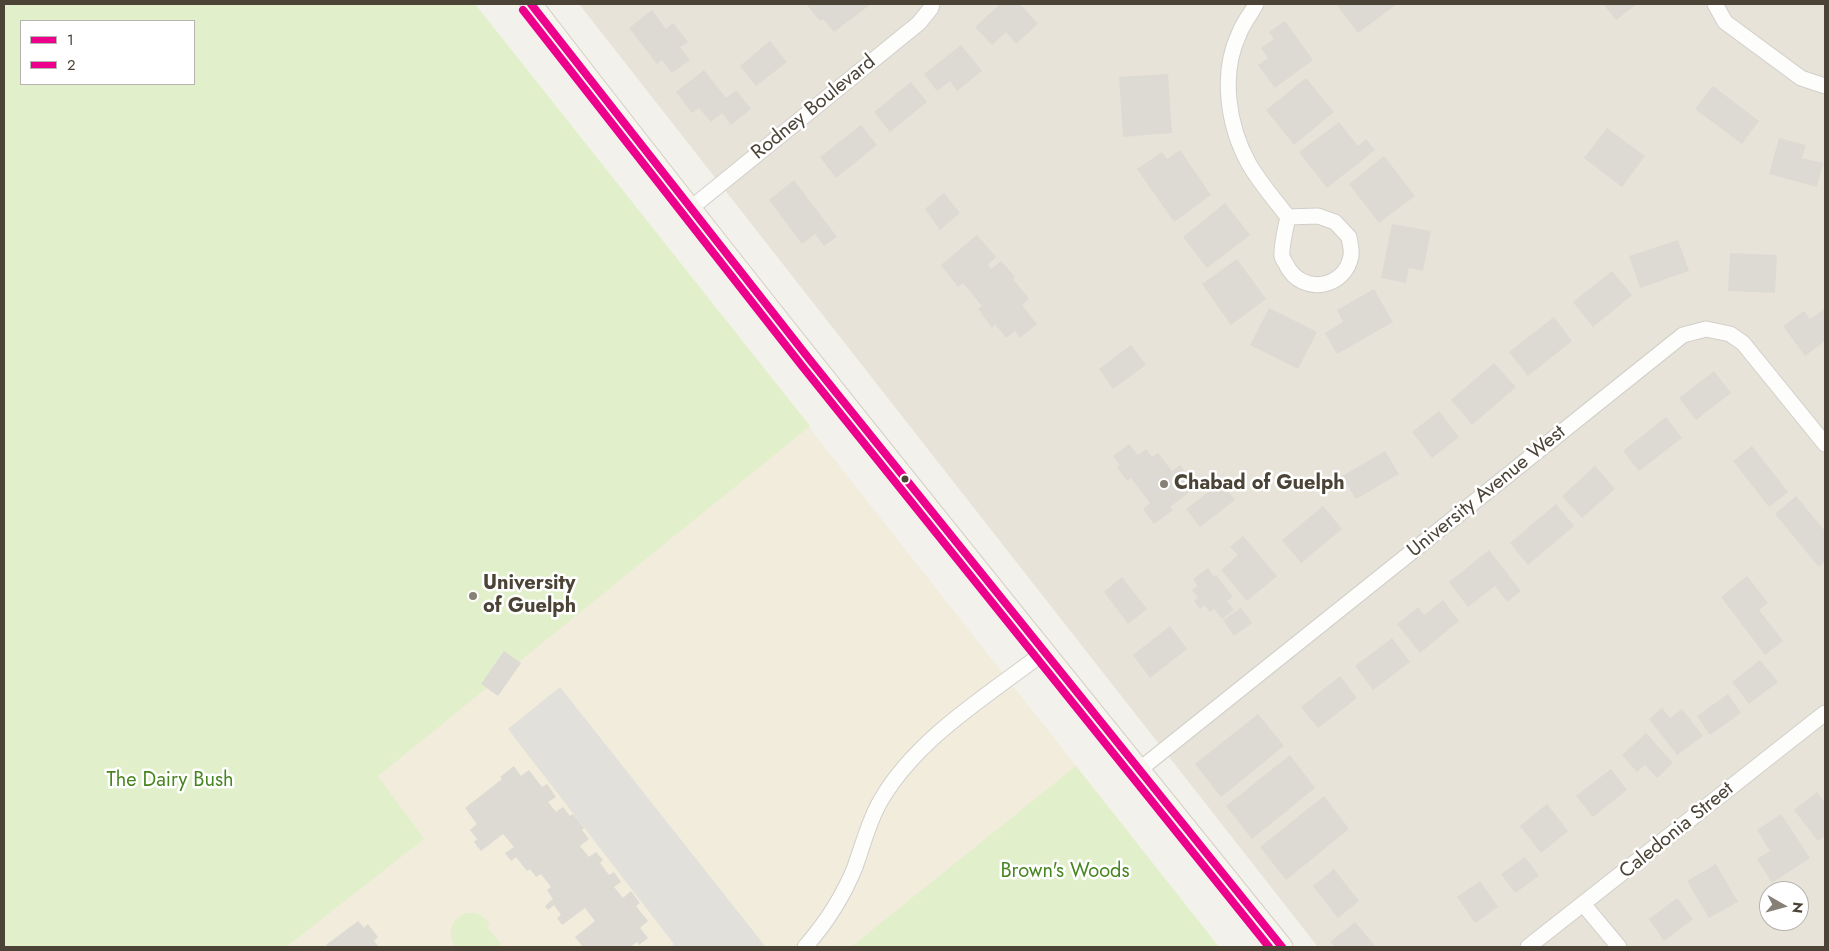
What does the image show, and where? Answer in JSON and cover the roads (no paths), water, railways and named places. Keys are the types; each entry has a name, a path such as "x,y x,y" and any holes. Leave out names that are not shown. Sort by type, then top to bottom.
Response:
{"main road":[{"path":"531,4 690,208 1044,653 1282,947"}],"street":[{"name":"Rodney Boulevard","path":"690,208 919,23 932,4"},
{"path":"1256,4 1238,34 1228,70 1229,101 1238,140 1250,165 1288,217 1282,256 1291,273 1303,281 1318,286 1333,282 1345,270 1351,256 1350,237 1335,222 1318,216 1288,217"},
{"path":"1715,4 1724,22 1800,78 1825,86"},
{"name":"University Avenue West","path":"1139,770 1683,335 1706,328 1730,334 1743,343 1820,426 1825,444"},
{"path":"805,947 830,915 844,892 878,805 901,770 938,733 1044,653"},
{"name":"Caledonia Street","path":"1528,947 1825,713"},
{"path":"1584,904 1618,947"}],"place":[{"name":"Chabad of Guelph","path":"1164,484"},
{"name":"University of Guelph","path":"473,596"}],"park label":[{"name":"The Dairy Bush","path":"170,781"},
{"name":"Brown's Woods","path":"1065,872"}]}
